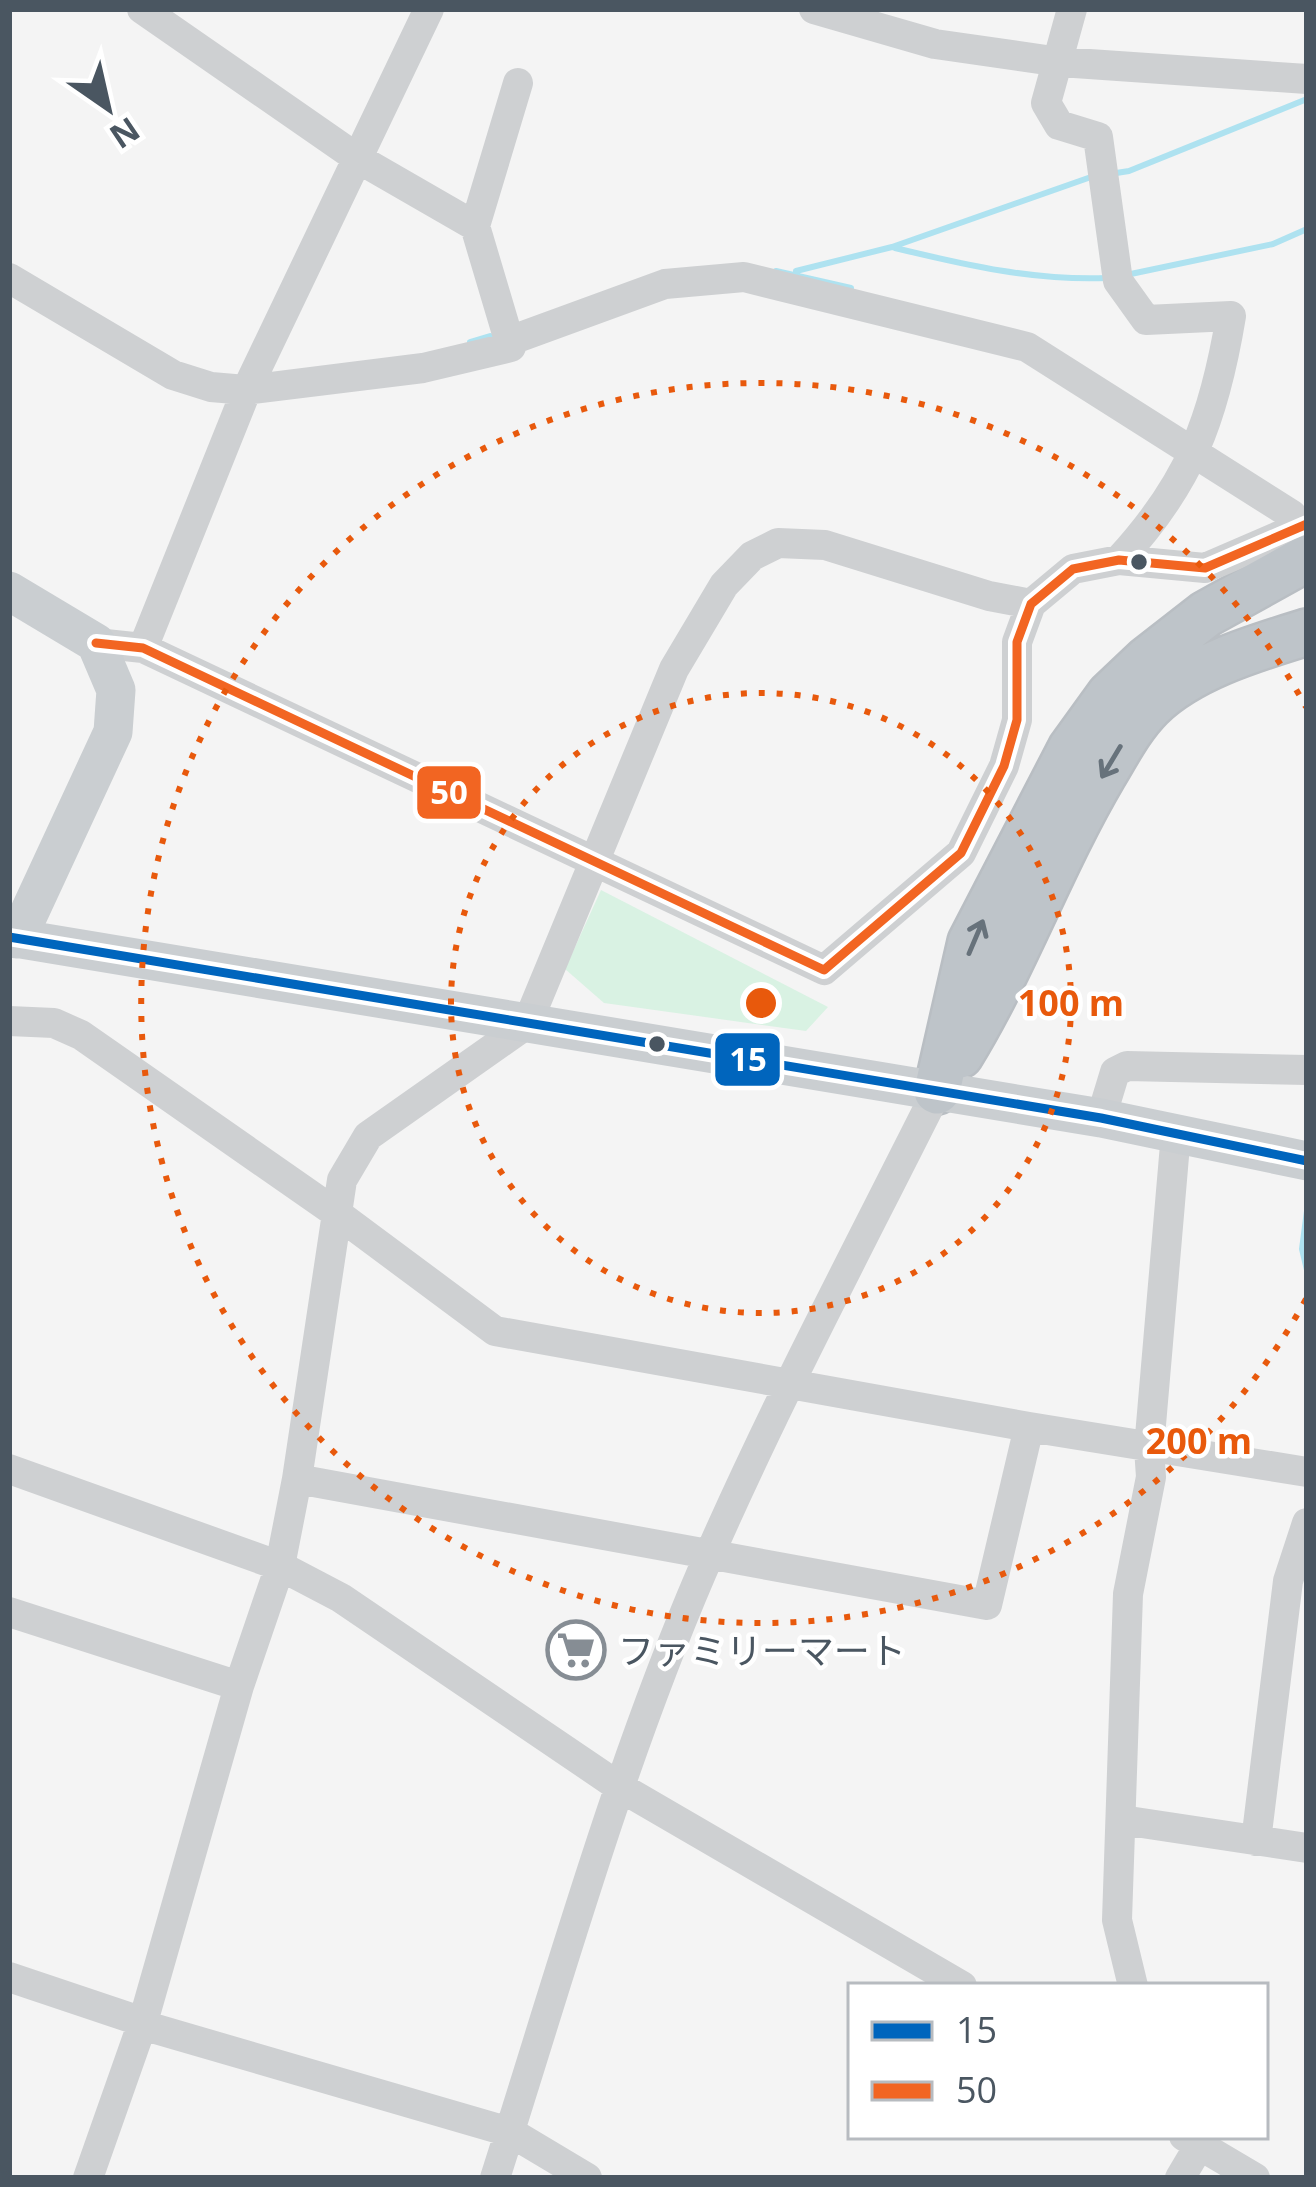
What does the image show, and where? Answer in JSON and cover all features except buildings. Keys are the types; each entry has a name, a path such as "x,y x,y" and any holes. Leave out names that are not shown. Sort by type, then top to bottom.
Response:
{"highway":[{"path":"1237,598 1305,536"},
{"path":"938,1091 971,942 1072,749 1109,694 1206,614 1237,598 1307,579"},
{"path":"938,1091 981,1021 1080,815 1132,728 1187,665 1236,634 1307,603"},
{"path":"1152,704 1210,668 1256,647 1307,632"}],"main road":[{"path":"9,591 96,643 116,690 113,732 11,942 1101,1118 1293,1159"}],"street":[{"path":"142,9 357,158 475,226"},
{"path":"143,648 250,383 429,9"},
{"path":"814,9 935,44 1060,62 1307,80"},
{"path":"1072,9 1046,104 1059,125 1098,137 1117,272 1146,320 1232,316 1220,382 1188,470 1156,520 1119,560"},
{"path":"9,278 173,375 211,387 423,368 511,347 475,226 518,83"},
{"path":"96,643 143,648 824,970 962,853 1004,766 1017,720 1017,642 1031,604 1072,569 1119,560 1205,568 1305,536 1292,515 1198,442 1027,347 744,277 665,284 509,341"},
{"path":"88,2178 143,2022 239,1686 280,1566 298,1479 342,1180 368,1136 527,1024 674,669 724,584 752,556 778,543 825,544 989,596 1031,604"},
{"path":"9,1021 54,1023 81,1035 495,1330 1307,1472"},
{"path":"1101,1118 1114,1072 1127,1066 1307,1070"},
{"path":"495,2178 618,1786 711,1552 789,1385 938,1091"},
{"path":"1131,1983 1117,1920 1128,1594 1150,1477 1176,1133"},
{"path":"298,1479 987,1605 1030,1427"},
{"path":"9,1469 280,1566 341,1598 618,1786 957,1983"},
{"path":"1256,1840 1288,1581 1307,1523"},
{"path":"9,1612 239,1686"},
{"path":"1122,1820 1307,1849"},
{"path":"9,1977 149,2027 510,2132 587,2178"},
{"path":"1180,2178 1191,2141 1255,2178"}],"green space":[{"path":"601,890 828,1007 806,1031 604,1003 565,969"}],"waterway":[{"path":"1110,174 1129,171 1307,99"},
{"path":"796,271 892,247 1091,177"},
{"path":"1126,275 1273,244 1307,229"},
{"path":"895,248 1027,274 1107,278"},
{"path":"776,271 851,288"},
{"path":"470,342 490,336"},
{"path":"1307,1211 1302,1249 1307,1270"}],"transit line":[{"name":"50","path":"96,643 143,648 824,970 961,853 1004,766 1017,720 1017,642 1031,604 1073,569 1119,560 1205,568 1307,524"},
{"name":"15","path":"9,937 1101,1118 1307,1161"}],"place":[{"name":"ファミリーマート","path":"576,1650"}]}
